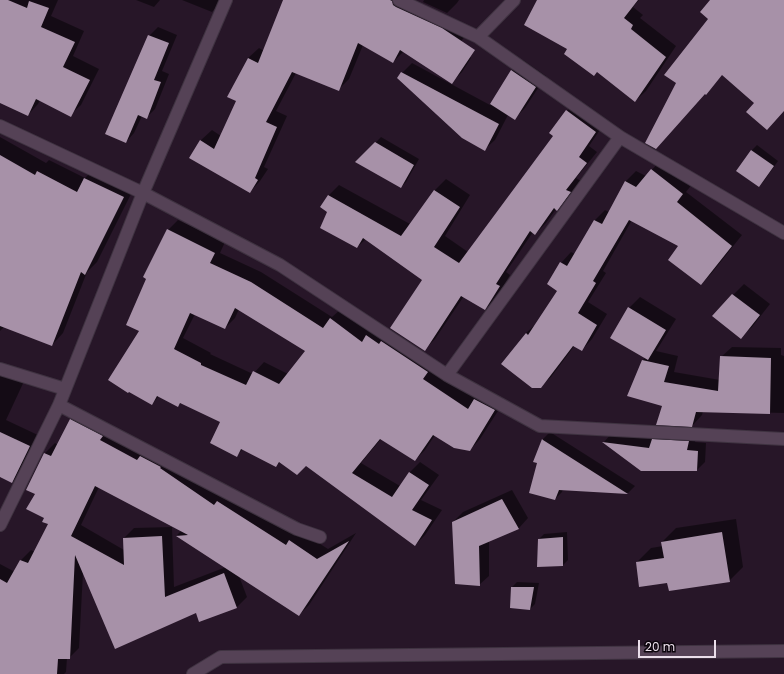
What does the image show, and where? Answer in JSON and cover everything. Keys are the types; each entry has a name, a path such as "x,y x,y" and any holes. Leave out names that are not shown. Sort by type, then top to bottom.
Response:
{"street":[{"path":"0,525 59,405 143,193 226,0"},
{"path":"399,0 478,36 620,137 784,234"},
{"path":"478,36 514,0"},
{"path":"0,126 143,193 280,265 447,375 540,426 784,439"},
{"path":"447,375 620,137"},
{"path":"0,369 65,389"},
{"path":"59,405 297,530 320,538"},
{"path":"192,674 221,657 784,651"}],"building":[{"path":"0,0 8,0 27,8 29,1 49,8 41,27 75,42 63,67 90,80 71,117 36,99 28,116 0,103"},
{"path":"283,0 390,0 396,7 442,28 475,50 452,84 400,50 393,63 358,43 339,91 292,72 266,122 277,127 255,178 258,180 250,193 189,158 200,140 214,149 236,101 227,97 248,58 258,63"},
{"path":"537,0 638,0 624,18 633,25 631,29 666,57 635,102 597,72 594,76 564,54 567,49 524,25"},
{"path":"710,0 784,0 784,111 767,130 746,112 754,103 722,75 706,95 705,94 656,149 645,143 676,83 664,75 708,19 700,12"},
{"path":"148,35 169,43 154,80 161,82 147,119 138,115 126,143 105,134"},
{"path":"511,70 536,87 515,120 490,104"},
{"path":"401,72 499,124 485,151 462,138 397,78"},
{"path":"566,110 596,132 579,157 587,163 566,190 571,192 557,211 554,208 535,235 530,231 496,284 500,286 485,310 461,296 425,351 390,328 422,280 363,238 357,248 320,228 327,212 320,207 328,195 401,236 434,190 460,207 434,247 459,263 553,136 549,133"},
{"path":"375,142 414,165 401,188 355,162"},
{"path":"751,150 774,166 759,187 736,171"},
{"path":"0,155 35,175 37,171 77,192 84,178 124,197 85,275 81,272 52,346 0,326"},
{"path":"651,169 683,194 677,202 732,246 701,285 668,260 678,246 629,220 593,281 596,283 578,313 597,325 582,351 573,346 541,388 532,388 501,364 526,333 528,335 557,291 547,284 560,262 567,266 594,220 602,224 625,181 636,187"},
{"path":"167,229 215,253 210,263 251,282 323,328 330,318 362,342 366,335 379,344 381,341 428,372 423,379 468,409 474,399 495,410 470,451 454,448 433,435 415,461 380,439 352,473 392,497 409,472 429,485 412,510 432,520 415,546 306,466 297,475 279,462 276,467 241,449 237,457 210,443 220,422 180,403 178,407 157,396 152,405 129,392 128,393 108,380 139,331 126,325 146,279 143,277","holes":["235,308 305,351 279,384 253,371 246,385 201,365 201,363 174,349 190,313 225,329"]},
{"path":"732,294 760,315 741,339 712,316"},
{"path":"628,307 666,330 648,360 610,338"},
{"path":"720,356 771,358 770,414 696,412 692,427 656,425 662,406 627,396 642,360 669,366 664,382 718,391"},
{"path":"70,419 103,436 100,440 137,460 140,456 161,467 160,468 214,505 217,501 286,545 289,540 317,559 349,541 299,616 176,536 188,535 95,486 71,536 124,565 123,538 162,536 165,597 224,573 237,608 199,622 196,613 115,649 75,555 70,659 58,659 57,674 0,674 0,579 7,583 20,560 28,563 48,524 42,522 44,518 26,509 35,494 26,490 44,453 51,456"},
{"path":"0,432 30,446 12,483 0,477"},
{"path":"542,439 628,494 559,490 555,500 529,493 537,463 533,462"},
{"path":"652,439 689,441 687,450 698,451 697,471 641,471 602,442 649,448"},
{"path":"502,499 519,529 479,546 480,586 455,584 452,522"},
{"path":"722,532 730,582 669,591 667,583 639,587 636,562 664,558 661,542"},
{"path":"563,537 563,566 537,567 538,539"},
{"path":"511,587 534,587 530,610 510,608"}]}
